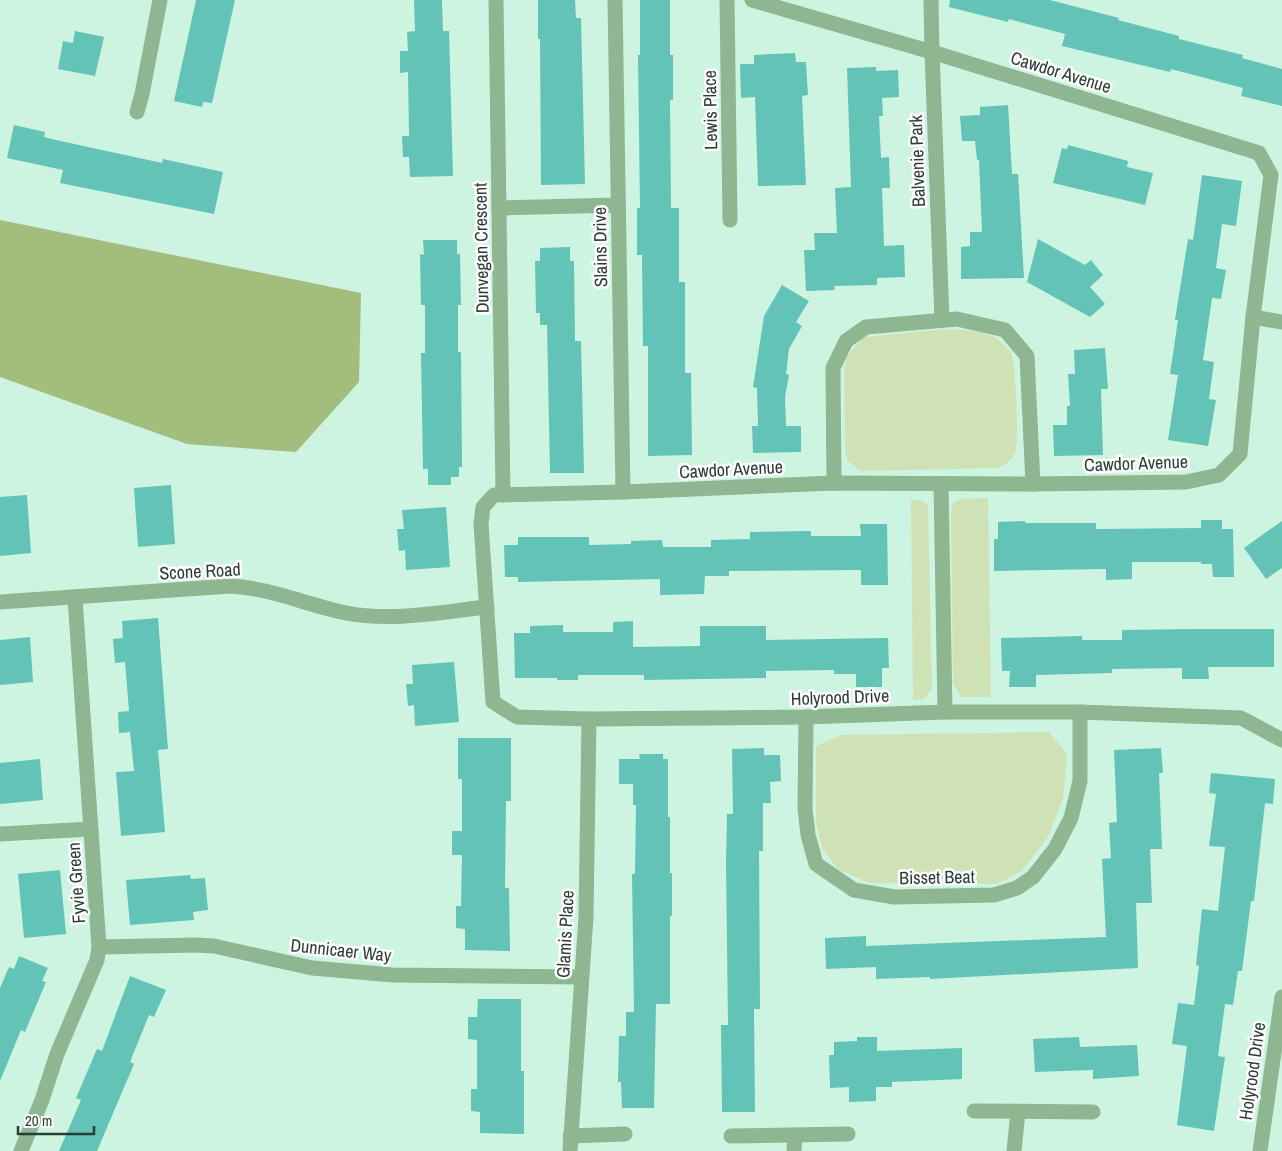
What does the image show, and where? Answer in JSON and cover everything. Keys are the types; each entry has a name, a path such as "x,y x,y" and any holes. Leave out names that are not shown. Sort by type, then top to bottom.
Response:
{"street":[{"path":"137,112 160,0"},
{"name":"Dunvegan Crescent","path":"496,0 503,494"},
{"name":"Slains Drive","path":"615,0 623,492"},
{"name":"Lewis Place","path":"727,0 730,220"},
{"path":"752,0 932,52"},
{"name":"Balvenie Park","path":"931,0 942,320"},
{"name":"Cawdor Avenue","path":"503,494 623,492 834,483 1033,484 1186,482 1219,475 1240,454 1253,317 1271,175 1258,153 932,52"},
{"path":"499,208 618,205"},
{"path":"1253,317 1282,322"},
{"path":"834,483 833,368 846,341 866,327 957,319 1005,330 1027,356 1033,484"},
{"path":"941,484 945,712"},
{"path":"487,607 481,524 484,507 494,495 503,494"},
{"name":"Scone Road","path":"0,602 230,586 250,587 347,613 388,617 487,607"},
{"name":"Fyvie Green","path":"21,1151 42,1100 57,1054 97,960 100,947 75,598"},
{"name":"Holyrood Drive","path":"487,607 493,702 517,717 589,719 806,717 945,712 1080,712 1242,718 1282,740"},
{"name":"Bisset Beat","path":"806,717 805,809 808,835 816,864 854,890 903,897 994,895 1017,888 1032,877 1055,848 1072,818 1080,781 1080,712"},
{"name":"Glamis Place","path":"570,1144 586,917 589,719"},
{"path":"0,834 92,829"},
{"name":"Dunnicaer Way","path":"100,947 214,946 312,968 392,975 581,977"},
{"name":"Holyrood Drive","path":"1260,1151 1282,997"},
{"path":"974,1111 1093,1112"},
{"path":"1014,1151 1018,1112"},
{"path":"570,1144 625,1134"},
{"path":"731,1136 848,1134"},
{"path":"794,1151 795,1135"}],"green space":[{"path":"0,220 361,293 359,382 296,452 187,444 0,377"},
{"path":"945,329 988,334 1000,341 1011,354 1015,375 1017,421 1014,456 998,468 860,471 848,461 845,452 844,369 847,356 864,337"},
{"path":"988,498 991,697 961,697 953,684 951,512 953,503 960,499"},
{"path":"911,499 922,501 928,505 932,689 924,699 913,700"},
{"path":"1049,732 1067,754 1063,799 1048,837 1022,871 997,884 869,883 838,869 823,850 816,824 816,746 841,735"}],"building":[{"path":"196,0 235,0 212,103 203,102 202,107 174,101"},
{"path":"414,0 442,0 443,31 449,31 453,176 410,177 409,157 403,157 402,136 409,136 408,72 400,73 400,51 408,51 407,32 415,31"},
{"path":"538,0 575,0 576,18 581,18 585,184 541,185"},
{"path":"640,0 670,0 670,55 673,55 673,100 670,100 671,208 679,208 679,282 685,282 685,373 691,373 692,455 648,456 648,346 643,346 642,255 637,255 637,208 640,208 638,55 640,55"},
{"path":"950,0 1050,0 1179,36 1179,39 1243,55 1242,58 1282,69 1282,106 1241,96 1243,88 1171,69 1170,72 1062,46 1065,34 1009,19 1008,22 949,7"},
{"path":"75,31 104,37 95,76 58,69 63,41 73,43"},
{"path":"795,53 796,62 806,62 808,95 802,96 806,185 758,186 755,97 741,98 740,64 754,64 754,55"},
{"path":"876,67 876,71 898,70 899,97 882,98 883,116 879,116 881,158 889,157 890,188 882,188 884,246 904,245 905,277 877,278 877,285 834,286 835,290 806,291 804,250 815,250 814,233 837,233 835,188 851,187 847,68"},
{"path":"1008,105 1012,174 1018,174 1024,278 961,279 961,247 970,246 970,232 982,232 979,160 977,160 975,141 962,141 960,116 980,115 980,107"},
{"path":"14,125 45,132 44,137 56,140 162,163 163,159 223,172 214,214 60,183 63,170 7,158"},
{"path":"1068,145 1128,161 1127,167 1153,173 1145,205 1053,183 1062,148 1067,149"},
{"path":"1202,175 1242,181 1236,226 1222,224 1216,268 1226,270 1221,299 1212,298 1203,360 1214,362 1209,399 1216,400 1208,446 1168,440 1178,375 1170,374 1178,320 1175,320 1188,239 1193,240"},
{"path":"1038,239 1085,265 1091,260 1103,275 1090,287 1105,304 1090,317 1027,282"},
{"path":"423,240 457,240 457,254 460,254 461,305 458,305 458,352 461,352 462,467 459,467 459,477 451,477 451,485 428,485 428,469 423,469 421,353 425,353 425,305 421,305 420,254 424,255"},
{"path":"570,247 570,261 574,261 575,341 581,341 584,473 550,473 547,325 540,325 540,313 536,313 535,261 540,261 540,248"},
{"path":"782,285 809,301 796,322 802,326 789,349 786,374 789,375 785,397 786,426 801,426 801,452 753,453 752,426 758,426 757,388 753,387 764,316"},
{"path":"1105,348 1108,389 1101,389 1103,455 1054,456 1053,425 1067,425 1067,406 1070,406 1068,374 1075,374 1074,350"},
{"path":"171,485 175,544 138,547 134,488"},
{"path":"27,495 31,553 0,556 0,497"},
{"path":"446,507 450,567 406,570 405,550 399,551 397,529 404,529 402,510"},
{"path":"1201,520 1222,520 1222,529 1233,529 1234,577 1213,577 1212,564 1201,564 1201,562 1132,562 1132,579 1106,580 1106,569 994,571 994,539 998,539 998,522 1096,523 1096,529 1201,528"},
{"path":"1282,521 1282,568 1266,579 1244,548"},
{"path":"860,524 887,524 888,585 861,585 861,570 729,571 729,576 705,576 704,594 660,595 660,579 518,582 518,577 505,577 504,545 518,545 518,537 589,537 589,545 631,544 631,541 662,540 663,547 711,547 711,540 750,539 750,532 811,531 811,536 861,536"},
{"path":"158,618 168,749 158,750 165,832 121,836 116,772 134,771 130,732 119,733 118,712 129,711 125,662 115,663 113,639 123,638 122,621"},
{"path":"633,621 633,647 700,646 700,626 766,626 766,640 888,638 889,668 882,668 882,687 856,687 856,674 834,674 834,670 766,671 766,678 644,680 644,675 578,675 578,680 515,678 514,633 530,633 530,626 563,625 563,632 613,632 613,622"},
{"path":"1274,629 1274,667 1208,667 1209,679 1182,679 1182,668 1112,669 1112,673 1036,675 1036,687 1009,687 1010,671 1002,671 1001,638 1082,636 1082,640 1122,640 1122,630"},
{"path":"30,637 33,682 0,685 0,640"},
{"path":"454,662 459,722 415,726 414,705 408,706 406,684 413,684 412,665"},
{"path":"458,738 511,738 511,801 506,801 505,888 509,888 510,951 465,950 465,929 456,928 456,906 461,906 462,855 452,855 452,831 462,831 462,779 458,779"},
{"path":"764,748 764,755 780,755 781,781 770,782 771,803 763,803 763,851 759,851 760,1009 754,1009 755,1112 722,1112 721,1025 728,1025 726,863 727,814 733,814 732,749"},
{"path":"1161,748 1163,773 1159,773 1162,849 1150,849 1152,903 1136,903 1138,968 930,979 930,977 876,979 876,967 826,969 825,938 866,936 866,946 1106,937 1102,859 1111,858 1109,823 1117,822 1114,750"},
{"path":"639,754 663,754 663,759 668,759 668,817 670,817 670,873 672,873 670,1004 656,1004 654,1108 622,1108 621,1082 618,1082 619,1036 626,1036 626,1012 634,1012 632,874 635,874 636,805 633,805 633,784 619,784 619,759 640,759"},
{"path":"40,759 43,800 0,804 0,763"},
{"path":"1211,773 1275,779 1273,804 1265,803 1254,901 1251,901 1242,971 1238,971 1233,1005 1225,1004 1218,1056 1225,1057 1214,1131 1177,1125 1187,1046 1172,1044 1178,1003 1194,1005 1199,966 1196,965 1202,909 1218,911 1225,847 1209,846 1216,794 1209,793"},
{"path":"60,870 66,934 24,938 18,874"},
{"path":"190,875 191,879 205,878 208,910 193,912 194,920 130,925 126,880"},
{"path":"19,956 48,968 42,981 46,982 25,1032 21,1030 0,1081 0,988 9,967 14,969"},
{"path":"130,976 166,990 154,1017 149,1015 130,1062 134,1064 97,1151 59,1151 81,1100 76,1098 97,1049 102,1051"},
{"path":"478,999 521,999 521,1071 524,1071 524,1134 480,1133 480,1112 471,1111 471,1089 477,1089 477,1040 468,1039 468,1017 477,1017"},
{"path":"857,1037 877,1037 877,1051 962,1048 962,1079 892,1082 892,1087 876,1087 876,1101 849,1102 849,1087 830,1088 829,1055 834,1055 834,1042 857,1041"},
{"path":"1079,1037 1080,1047 1137,1045 1139,1076 1093,1079 1093,1070 1035,1072 1033,1039"}]}
